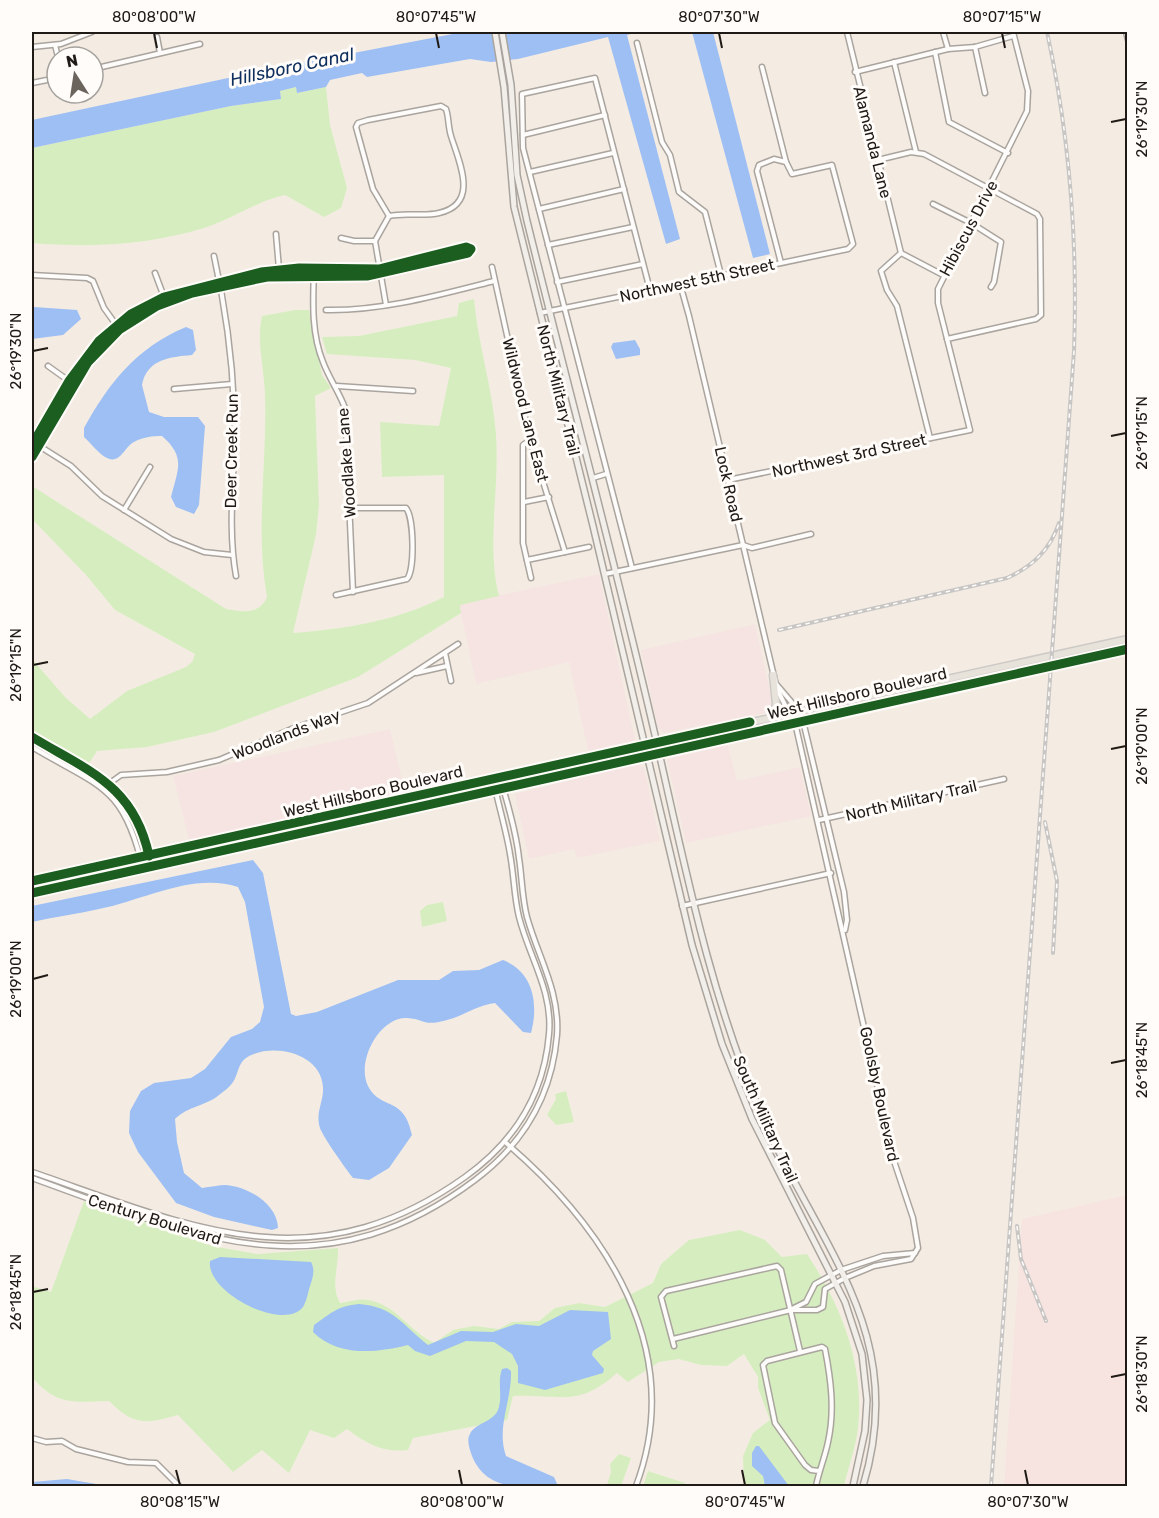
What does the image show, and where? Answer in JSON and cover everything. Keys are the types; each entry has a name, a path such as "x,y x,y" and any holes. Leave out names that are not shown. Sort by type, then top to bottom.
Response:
{"main road":[{"name":"West Hillsboro Boulevard","path":"32,881 1128,639"},
{"name":"West Hillsboro Boulevard","path":"32,893 893,700 1128,650"},
{"path":"983,681 994,675 998,667"},
{"path":"773,675 776,704 773,717"},
{"path":"893,700 906,688"},
{"path":"348,823 355,810"},
{"path":"330,827 340,819 342,813"}],"street":[{"path":"55,45 92,32"},
{"name":"North Military Trail","path":"495,32 501,65 514,207 645,745"},
{"name":"North Military Trail","path":"502,32 508,63 517,175 616,571 656,743"},
{"name":"Alamanda Lane","path":"847,32 901,253"},
{"path":"944,32 948,49"},
{"path":"1126,32 1128,40"},
{"path":"855,72 948,49 975,47 1013,34"},
{"name":"Hibiscus Drive","path":"970,430 938,303 938,289 1027,111 1029,100 1013,34"},
{"path":"157,37 160,53"},
{"path":"637,43 662,141 670,155 679,192 705,212 721,275"},
{"path":"105,66 200,44"},
{"path":"975,47 985,93"},
{"path":"935,52 950,122 1008,153"},
{"path":"894,63 916,152"},
{"path":"762,67 786,162 774,159 764,161 757,171 781,263"},
{"name":"North Military Trail","path":"605,115 595,78 522,94 523,135 530,172 632,568"},
{"path":"386,305 375,241 389,216 401,213 438,214 452,209 462,198 463,174 450,132 446,109 441,106 358,123 356,127 370,182 389,216"},
{"path":"523,135 605,115 650,290"},
{"path":"878,159 916,152 990,188 1038,214 1040,219 1041,315 1036,319 947,339"},
{"path":"530,172 613,153"},
{"name":"Northwest 5th Street","path":"539,313 848,249 853,244 832,165 792,174 786,162"},
{"path":"539,209 624,189"},
{"path":"933,204 971,223 1001,242 991,287"},
{"path":"548,245 633,226"},
{"path":"276,234 280,275"},
{"path":"341,238 354,241 375,241"},
{"path":"32,457 38,445 88,362 118,328 147,311 166,302 220,284 280,275 354,276 380,271 468,253 471,249 466,247 380,271 279,269 164,297 140,309 87,354 32,444 38,445 71,466 92,488 124,510 188,548 232,555"},
{"path":"930,438 897,306 887,290 881,271 901,253 943,275"},
{"name":"Deer Creek Run","path":"213,256 224,299 234,407 230,513 232,555 236,576"},
{"path":"557,282 643,264"},
{"name":"Wildwood Lane East","path":"492,267 530,440 565,552"},
{"name":"Woodlake Lane","path":"314,269 312,305 321,359 337,386 345,408 353,592"},
{"path":"155,273 166,302"},
{"path":"32,275 87,278 93,281 104,308 118,328"},
{"path":"326,310 386,305 494,281"},
{"name":"Lock Road","path":"676,286 682,291 689,316 773,675 790,713"},
{"path":"48,366 74,384"},
{"path":"174,388 232,384"},
{"path":"337,386 413,391"},
{"name":"Northwest 3rd Street","path":"728,480 970,430"},
{"path":"530,440 523,445 524,543 531,578"},
{"path":"124,510 150,467"},
{"path":"593,478 606,474"},
{"path":"524,502 549,497"},
{"path":"336,595 407,579 413,569 409,512 401,507 350,508"},
{"path":"605,574 743,544 752,548 811,534"},
{"path":"527,560 589,546"},
{"name":"Woodlands Way","path":"107,782 121,775 167,772 219,760 294,728 368,703 458,644"},
{"path":"445,653 451,681"},
{"path":"413,674 447,666"},
{"name":"Lock Road","path":"777,685 798,711 803,721"},
{"path":"790,713 795,723"},
{"name":"Goolsby Boulevard","path":"803,721 844,892 847,920 844,934"},
{"name":"Goolsby Boulevard","path":"795,723 819,820 900,1183 913,1218 918,1248 916,1253"},
{"path":"32,737 107,782 133,810 151,867"},
{"name":"South Military Trail","path":"656,743 716,994 755,1099 794,1183 841,1270 863,1318 876,1373 876,1432 863,1486"},
{"name":"South Military Trail","path":"645,745 682,906 706,996 749,1111 790,1198 835,1283 855,1329 866,1383 865,1431 853,1486"},
{"path":"32,748 103,788 124,811 135,836 143,869"},
{"name":"Century Boulevard","path":"32,1178 212,1239 269,1247 301,1246 360,1238 417,1217 471,1183 511,1148 534,1115 549,1082 557,1027 552,983 526,915 519,856 503,788 497,778"},
{"name":"Century Boulevard","path":"32,1172 213,1231 244,1237 291,1239 360,1230 415,1209 479,1167 505,1142 527,1111 542,1079 549,1021 544,985 519,917 511,855 496,790 497,778"},
{"name":"North Military Trail","path":"819,820 1004,779"},
{"path":"103,788 107,782"},
{"path":"682,906 831,873"},
{"path":"505,1142 566,1200 593,1233 620,1277 634,1312 646,1355 652,1401 645,1461 636,1486"},
{"path":"791,1310 806,1302 815,1284 841,1270 883,1256 916,1253"},
{"path":"673,1339 791,1310 823,1307 823,1294 835,1283 882,1263 903,1262 911,1259 916,1253"},
{"path":"674,1346 661,1297 666,1291 777,1266 791,1310 800,1351"},
{"path":"806,1302 810,1310"},
{"path":"816,1486 828,1441 831,1412 831,1381 825,1349 822,1347 767,1361 763,1365 775,1424 805,1465 811,1470 819,1471"},
{"path":"32,1438 46,1442 62,1441 76,1449 128,1462 156,1463 179,1486"}],"shaded area":[{"path":"599,574 635,740 588,751 569,662 476,684 459,604"},
{"path":"755,624 773,705 770,712 664,733 658,728 641,650"},
{"path":"390,729 405,792 189,840 173,776"},
{"path":"728,745 737,781 800,767 811,816 686,843 667,759"},
{"path":"637,764 644,768 660,841 577,858 574,849 529,859 515,794"},
{"path":"1127,1195 1127,1486 1004,1486 1022,1219"}],"green space":[{"path":"296,87 298,93 326,87 330,125 347,188 341,208 324,217 285,195 264,201 204,228 162,238 97,245 32,243 32,148 231,106 281,99 280,91"},
{"path":"474,299 496,435 493,536 495,576 499,596 460,605 461,613 358,677 214,732 147,747 97,751 88,765 32,734 32,659 65,697 90,719 127,691 186,667 192,662 195,654 115,610 86,575 32,519 32,486 226,609 250,611 264,603 267,597 262,547 265,388 260,346 262,316 309,310 322,375 331,388 315,396 319,505 316,535 293,633 332,629 389,618 444,597 444,475 382,477 380,422 439,426 451,368 415,360 327,354 322,337 359,336 457,316 459,303"},
{"path":"443,902 447,921 422,927 420,911 427,905"},
{"path":"566,1091 574,1122 556,1125 547,1115 556,1099 555,1094"},
{"path":"84,1201 212,1246 257,1254 338,1248 335,1283 340,1303 361,1299 378,1303 387,1307 434,1343 453,1330 474,1326 499,1329 512,1322 539,1321 555,1308 579,1303 605,1307 653,1283 661,1264 689,1240 740,1230 765,1240 782,1257 807,1254 840,1315 848,1336 858,1381 858,1428 844,1486 744,1486 743,1456 753,1433 770,1420 758,1388 758,1377 744,1354 727,1366 701,1365 679,1359 659,1362 628,1382 617,1373 603,1384 580,1395 568,1397 513,1396 507,1420 413,1438 408,1450 383,1449 361,1439 347,1429 334,1438 310,1430 289,1473 262,1450 233,1472 178,1415 149,1421 133,1419 109,1401 76,1401 58,1398 32,1377 32,1286 51,1292"},
{"path":"619,1454 631,1458 621,1486 607,1485 611,1472 610,1464"},
{"path":"648,1471 685,1483 684,1486 643,1486"}],"water":[{"name":"Hillsboro Canal","path":"463,32 639,32 627,35 680,239 666,244 608,37 518,59 491,62 470,59 367,77 362,73 330,80 326,87 297,93 296,87 280,91 281,99 231,106 32,148 32,120 275,68 277,78 293,75 291,65"},
{"path":"692,32 713,32 770,254 753,258"},
{"path":"32,308 77,310 81,319 63,335 32,339"},
{"path":"186,327 193,330 196,350 192,355 168,359 154,365 145,376 142,385 149,412 164,417 198,417 205,426 199,505 194,514 176,507 171,497 178,471 177,457 175,450 162,436 137,440 114,459 102,455 84,437 84,428 103,396 126,368 152,345"},
{"path":"635,340 640,349 640,355 616,359 611,347 613,343"},
{"path":"253,860 263,873 291,1014 296,1016 317,1012 398,980 439,980 453,971 479,970 503,960 521,972 527,980 534,1000 531,1033 523,1032 495,1003 439,1022 429,1023 407,1018 397,1020 387,1025 379,1033 372,1043 365,1065 368,1086 379,1099 404,1114 412,1135 389,1168 369,1180 353,1178 322,1132 318,1117 323,1087 320,1075 314,1065 293,1053 268,1051 246,1058 227,1089 214,1099 186,1111 175,1119 177,1142 184,1173 202,1188 235,1186 260,1198 273,1211 276,1219 278,1228 272,1230 214,1217 176,1203 138,1152 129,1133 130,1111 141,1091 154,1083 191,1078 205,1069 231,1037 252,1029 260,1022 264,1007 245,902 238,887 221,883 186,885 116,905 32,922 32,906"},
{"path":"220,1257 311,1262 313,1276 303,1307 293,1314 280,1315 264,1312 233,1296 220,1285 212,1273 210,1261"},
{"path":"359,1304 390,1313 428,1345 461,1331 493,1332 516,1324 539,1326 570,1310 608,1312 611,1339 593,1351 592,1355 604,1369 603,1373 545,1390 518,1383 518,1366 512,1354 494,1342 466,1341 430,1356 415,1351 408,1345 370,1351 346,1349 334,1346 313,1332 314,1325 334,1311"},
{"path":"507,1368 511,1371 511,1382 503,1424 503,1445 506,1456 554,1477 558,1486 520,1487 497,1482 479,1468 472,1456 469,1436 472,1430 496,1414 500,1400 502,1369"},
{"path":"756,1446 759,1446 789,1486 765,1486 763,1476 752,1466 752,1453"},
{"path":"67,1479 108,1486 32,1486 32,1482"}],"railway":[{"path":"991,1486 1074,351 1075,270 1071,190 1061,111 1047,32"},
{"path":"779,630 1007,578 1025,568 1039,556 1051,541 1059,523"},
{"path":"1045,822 1057,881 1053,953"},
{"path":"1017,1226 1021,1259 1046,1321"}],"cycle path":[{"path":"32,445 69,381 99,341 131,314 164,297 261,272 299,268 379,269 466,247 471,249 468,253 367,276 267,277 192,293 157,306 119,330 88,362 32,457"},
{"path":"32,893 1128,649"},
{"path":"32,881 750,722"},
{"path":"32,737 90,771 120,796 132,812 142,832 149,856"}]}
